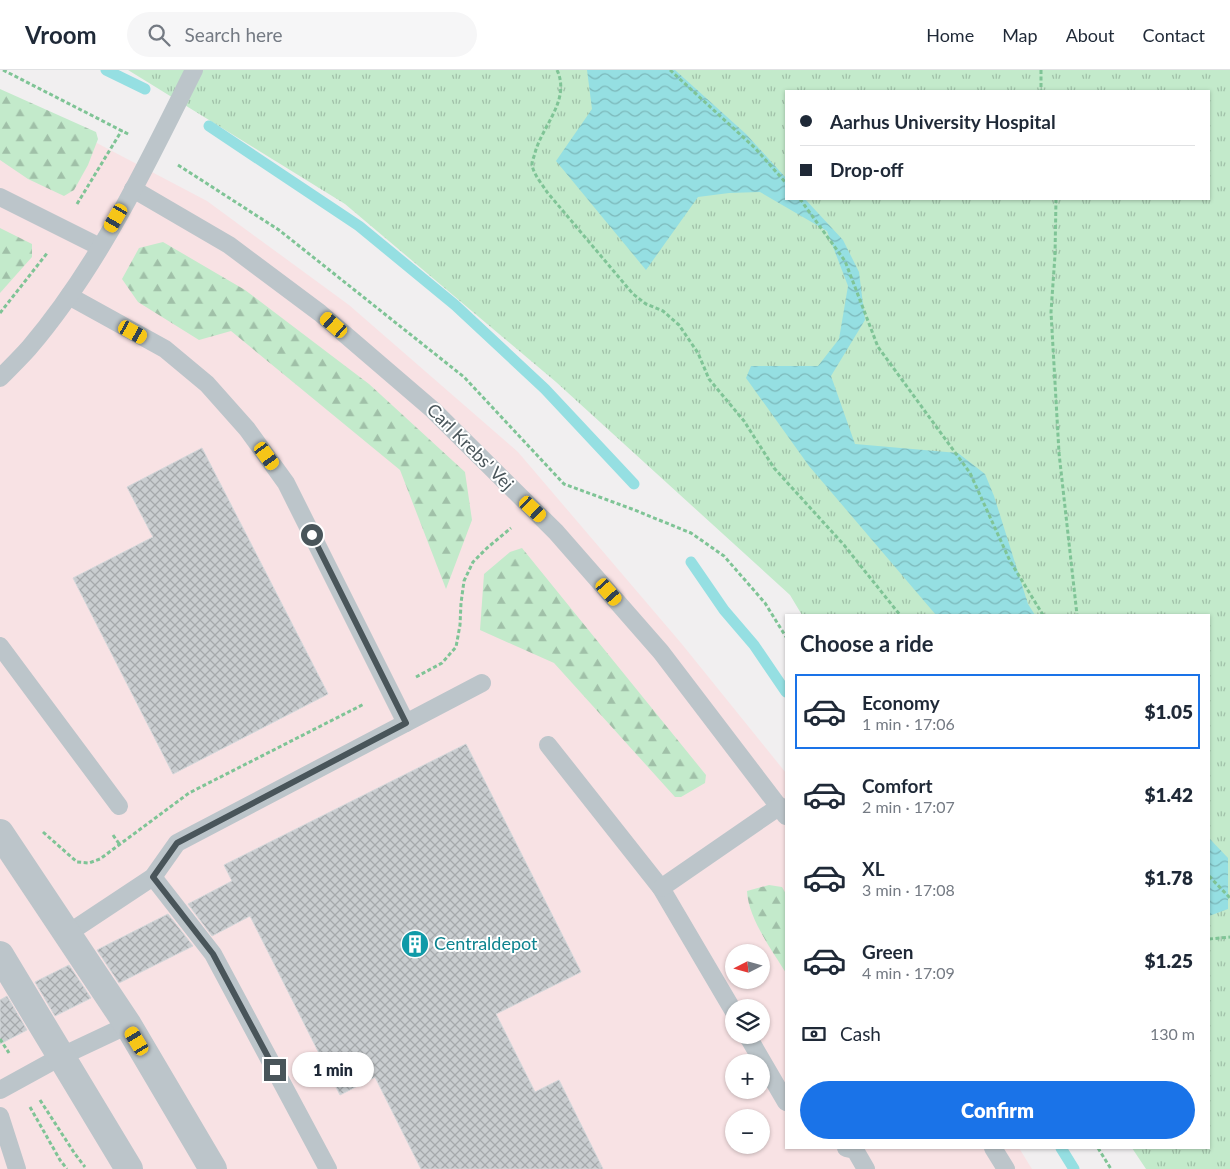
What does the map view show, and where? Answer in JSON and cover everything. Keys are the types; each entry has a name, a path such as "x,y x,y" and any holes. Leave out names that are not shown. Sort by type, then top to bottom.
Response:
{"street":[{"path":"0,833 128,1025 213,1169"},
{"path":"0,955 129,1169"}],"lane":[{"path":"0,378 29,348 68,296 100,247 154,150 194,70"},
{"name":"Carl Krebs' Vej","path":"133,189 229,245 320,313 433,410 556,532 661,652 783,811"},
{"path":"0,197 100,247"},
{"path":"68,296 165,349 207,384 247,429 286,483 406,723"},
{"path":"0,646 119,806"},
{"path":"67,934 153,877 177,843 482,683"},
{"path":"548,745 661,888 726,999"},
{"path":"661,888 783,811"},
{"path":"153,877 213,954 328,1169"},
{"path":"0,1090 62,1056 128,1025"},
{"path":"752,1044 785,1100"},
{"path":"0,1116 17,1169"},
{"path":"850,1149 855,1150 866,1169"},
{"path":"994,1149 1006,1169"}],"path":[{"path":"3,70 122,130 279,230 464,377 564,484 632,508 691,533 724,556 765,603 785,635"},
{"path":"557,70 560,76 561,90 556,109 537,146 532,164 538,180 633,294 646,304 663,311 678,325 698,353 709,379 744,421 774,468 844,545 899,614"},
{"path":"670,70 755,148 785,182"},
{"path":"1041,70 1041,90"},
{"path":"801,200 845,261 878,346 970,473 1010,560 1041,614"},
{"path":"1056,200 1051,312 1059,453 1077,614"},
{"path":"37,827 77,862 89,863 94,861 189,793 442,663 456,647 464,581 474,562 564,484"},
{"path":"1210,877 1230,898"},
{"path":"1210,939 1230,937"},
{"path":"0,1039 60,1160 67,1169"},
{"path":"21,1080 87,1169"},
{"path":"1099,1149 1110,1169"}],"shaded area":[{"path":"0,92 207,201 349,305 518,452 681,643 785,772 785,1149 1020,1149 1032,1169 0,1169"}],"green space":[{"path":"128,70 1230,70 1230,1169 1146,1169 1133,1149 1210,1149 1210,614 801,614 790,595 556,382 345,204"},
{"path":"0,89 96,132 98,139 88,165 74,190 64,196 28,179 0,160"},
{"path":"0,228 32,244 32,257 0,293"},
{"path":"163,242 245,290 369,384 465,472 472,520 446,589 400,470 231,331 199,340 138,302 122,279 139,248"},
{"path":"522,548 706,775 705,783 681,797 675,797 554,663 480,630 484,574 510,552"},
{"path":"769,885 782,887 785,892 785,971 756,923 748,901 747,891"}],"water":[{"path":"587,70 675,70 746,134 785,177 785,200 806,200 843,240 859,272 865,320 831,376 855,444 958,453 985,474 994,496 1028,604 1034,614 935,614 809,466 746,378 751,366 818,366 839,339 848,286 827,231 760,192 698,197 646,270 556,161 592,109"},
{"path":"1210,839 1228,858 1228,909 1210,916"}],"building":[{"path":"202,448 328,694 173,774 73,578 153,537 127,487"},
{"name":"Centraldepot","path":"466,744 581,972 496,1014 535,1092 559,1080 603,1169 421,1169 375,1077 340,1095 250,916 212,936 188,904 232,881 224,865"},
{"path":"168,914 193,946 119,983 97,950"},
{"path":"69,965 91,998 55,1016 35,982"},
{"path":"7,996 27,1030 0,1044 0,1000"}],"waterway":[{"path":"106,70 145,89"},
{"path":"209,126 359,226 455,305 545,389 634,484"},
{"path":"691,562 724,610 754,645 785,691"},
{"path":"1062,1149 1074,1169"}],"place":[{"name":"Centraldepot","path":"415,944"}],"route":[{"path":"275,1070 213,954 153,877 177,843 406,723 312,535"}]}
